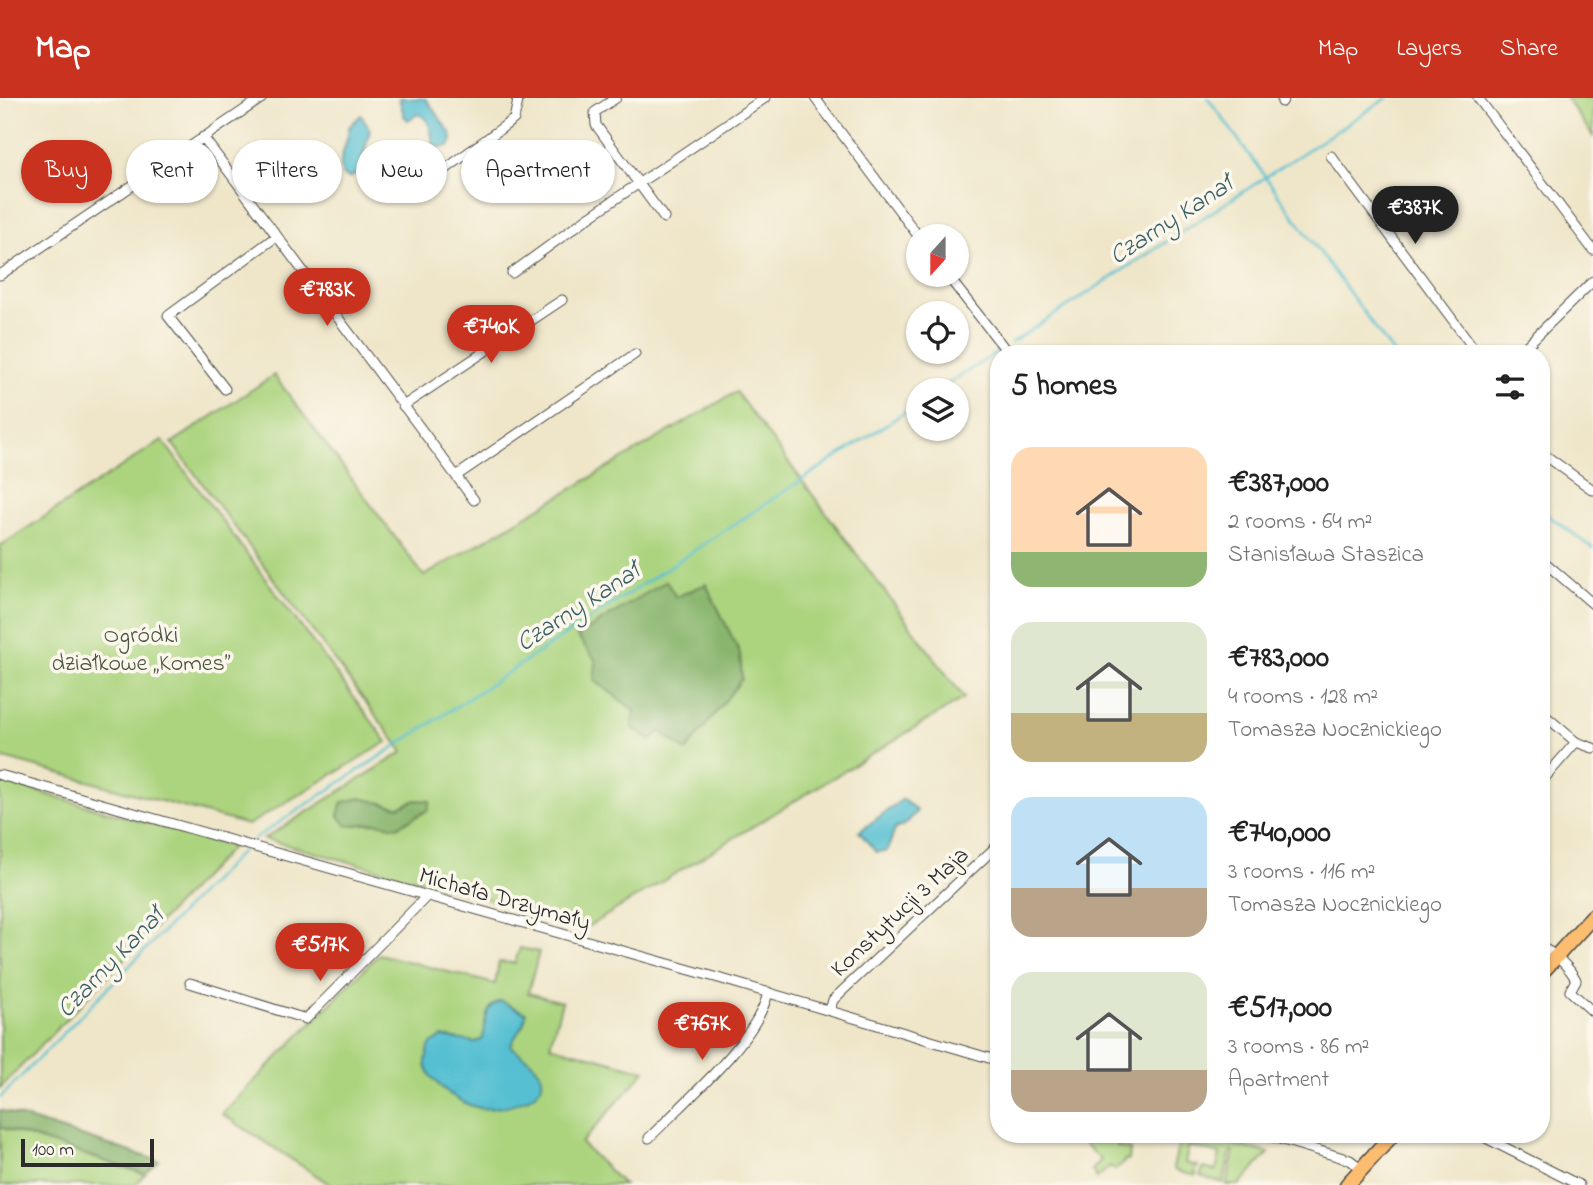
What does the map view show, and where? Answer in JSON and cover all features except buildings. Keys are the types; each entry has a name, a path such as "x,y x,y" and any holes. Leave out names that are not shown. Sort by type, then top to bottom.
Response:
{"main road":[{"path":"1550,963 1593,916"},
{"path":"1347,1185 1385,1143"}],"street":[{"path":"0,275 261,98"},
{"path":"447,167 514,119 518,101 516,98"},
{"path":"616,98 595,113 596,125 664,218"},
{"path":"512,273 765,98"},
{"path":"815,98 909,224"},
{"path":"1478,98 1593,250"},
{"path":"203,137 474,500"},
{"path":"1331,156 1471,345"},
{"path":"225,389 168,316 277,236"},
{"path":"1527,345 1593,281"},
{"path":"956,287 1002,345"},
{"path":"403,405 562,300"},
{"path":"456,476 635,354"},
{"path":"1550,459 1593,490"},
{"path":"1550,567 1593,604"},
{"path":"1550,720 1576,742 1593,748"},
{"path":"1550,772 1576,742"},
{"name":"Michała Drzymały","path":"0,775 768,992 990,1058"},
{"name":"Konstytucji 3 Maja","path":"830,1010 833,1000 839,994 990,852"},
{"path":"190,983 306,1019 427,896"},
{"path":"1550,953 1574,975 1576,980 1570,991 1593,1012"},
{"path":"649,1138 739,1045 766,1004 768,992"},
{"path":"1294,1143 1350,1160 1362,1169"},
{"path":"1496,1143 1579,1185"}],"green space":[{"path":"1566,98 1593,98 1593,136"},
{"path":"274,375 424,576 736,392 964,698 589,926 264,839 403,752 172,443"},
{"name":"Ogródki działkowe „Komes”","path":"162,440 387,742 248,825 0,757 0,546"},
{"path":"666,581 676,597 706,584 740,653 742,679 686,751 660,731 651,741 632,727 635,711 594,680 596,661 577,636"},
{"path":"0,781 232,847 0,1088"},
{"path":"360,798 399,807 416,800 430,801 428,810 397,827 376,823 347,826 338,815 342,802"},
{"path":"520,948 539,952 528,993 562,1002 550,1045 645,1071 581,1143 624,1185 331,1185 222,1114 379,954 495,984 499,962 515,963"},
{"path":"0,1110 159,1161 145,1174 0,1127"},
{"path":"0,1127 145,1174 135,1185 0,1185"},
{"path":"1084,1143 1118,1143 1117,1146 1130,1150 1129,1160 1125,1159 1115,1170 1110,1166 1097,1178 1092,1170 1101,1160"},
{"path":"1179,1143 1228,1143 1269,1153 1239,1185 1226,1185 1234,1152 1231,1151 1223,1183 1200,1176 1203,1168 1216,1171 1220,1154 1189,1146 1185,1163 1198,1166 1194,1172 1197,1174 1195,1176 1173,1168"}],"water":[{"path":"399,98 426,99 451,134 449,146 447,140 433,140 430,127 423,116 418,114 408,120 404,116"},
{"path":"361,115 370,130 367,140 356,140 356,174 349,178 343,175 342,156 349,127"},
{"path":"903,799 917,811 906,824 895,829 887,851 876,852 859,832"},
{"path":"501,1001 526,1013 511,1047 537,1068 542,1078 541,1086 528,1098 508,1106 480,1108 456,1098 434,1080 426,1066 426,1058 430,1045 442,1037 476,1042 483,1039 488,1011"}],"waterway":[{"path":"1208,98 1387,345"},
{"name":"Czarny Kanał","path":"1011,343 1387,98"},
{"name":"Czarny Kanał","path":"957,378 990,357"},
{"name":"Czarny Kanał","path":"254,839 906,412"},
{"path":"1550,517 1593,548"},
{"name":"Czarny Kanał","path":"0,1098 242,851"}]}
